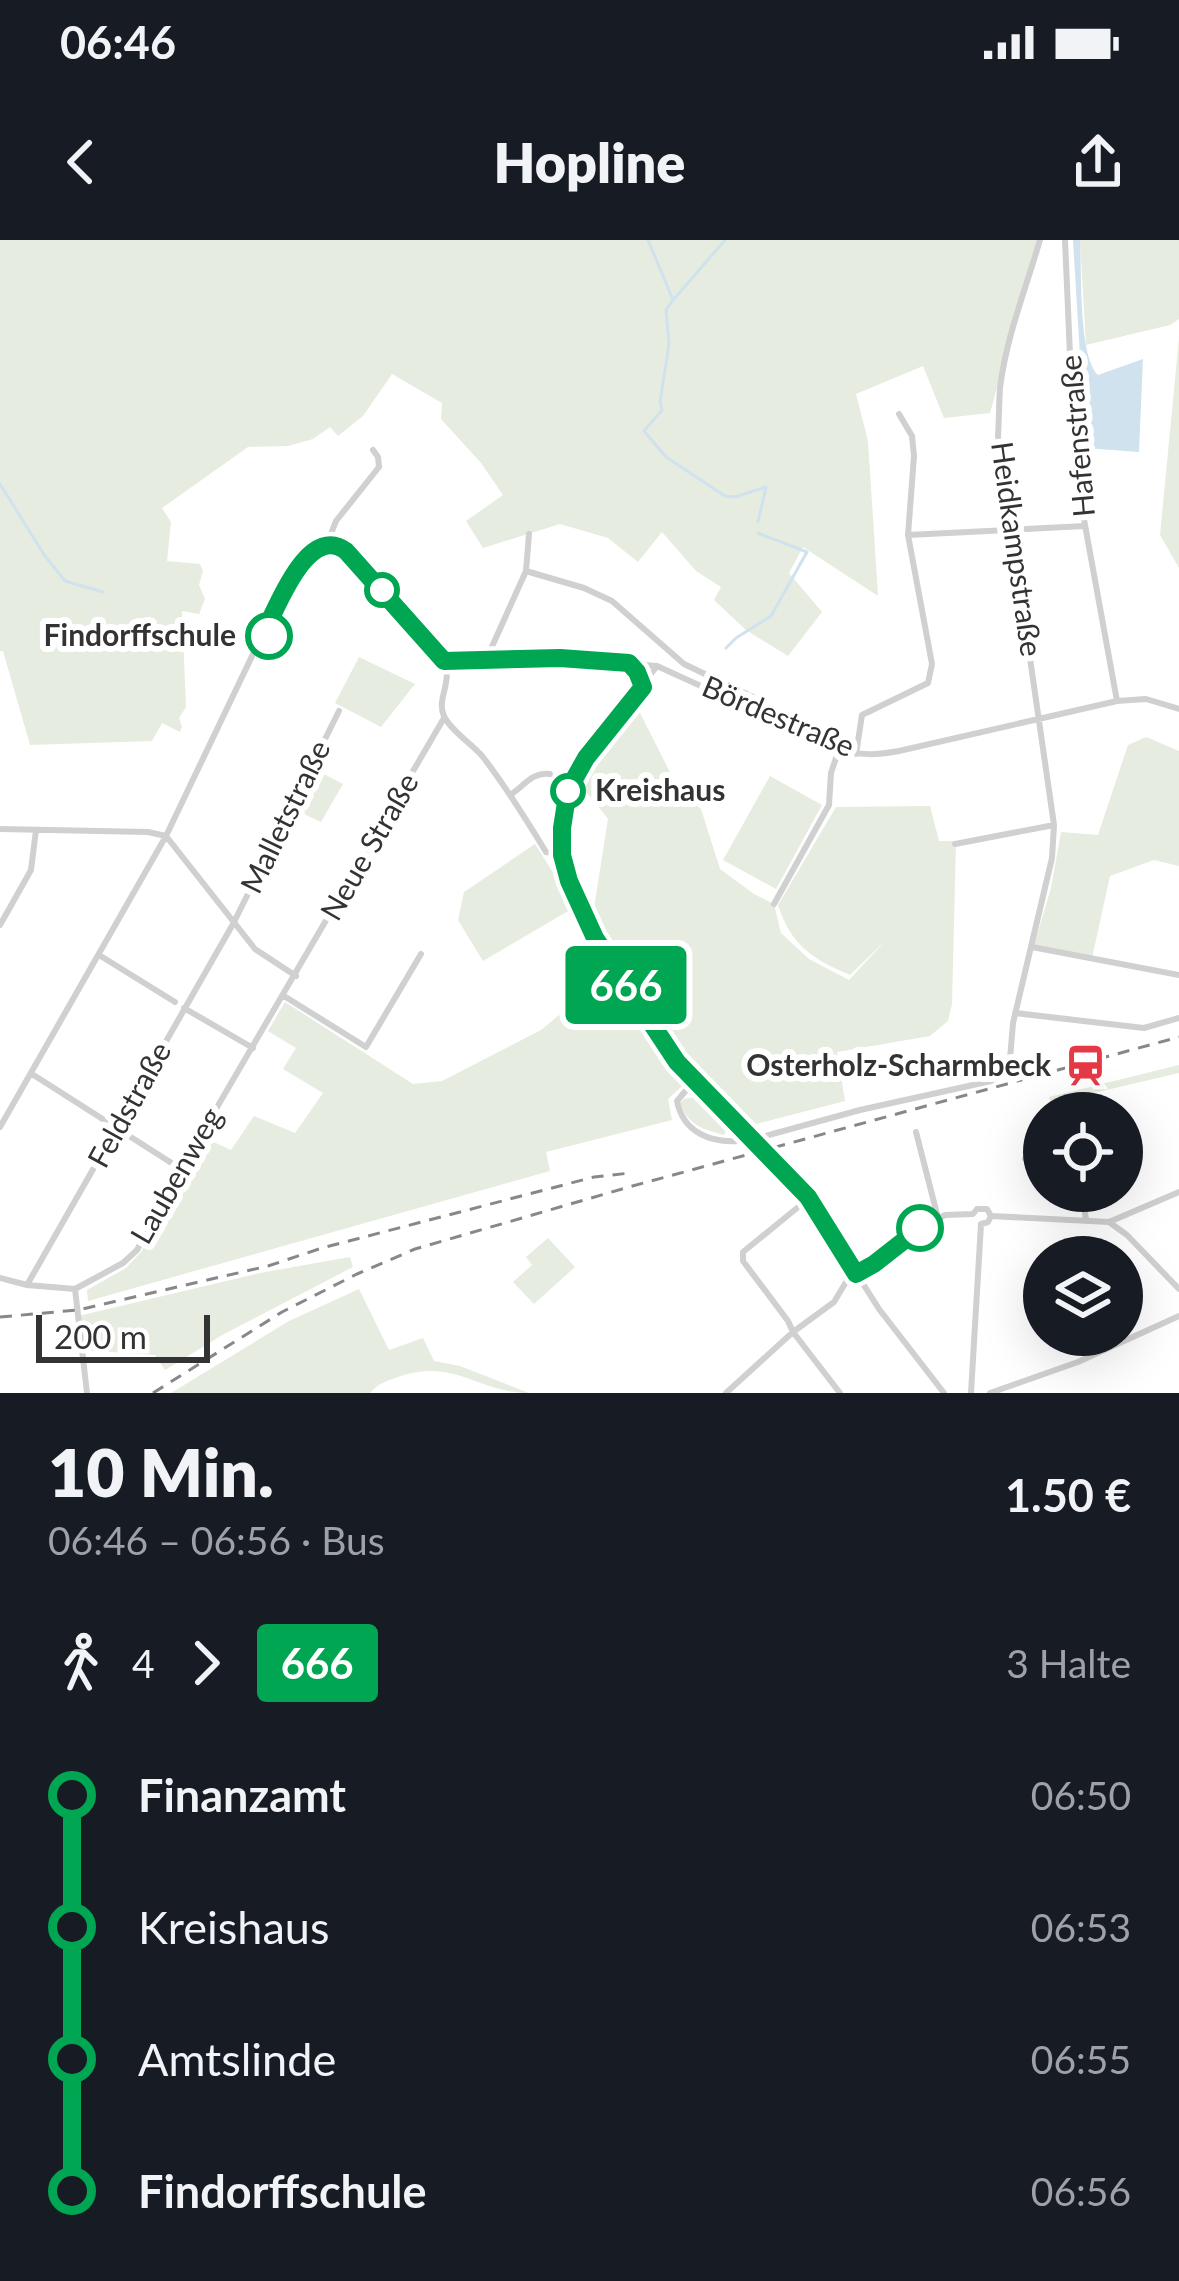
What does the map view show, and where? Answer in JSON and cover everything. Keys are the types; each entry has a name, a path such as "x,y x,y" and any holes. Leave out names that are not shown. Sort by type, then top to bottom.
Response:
{"street":[{"name":"Heidkampstraße","path":"694,1081 677,1101 679,1113 698,1134 739,1141 999,1078 1010,1059 1015,1013 1052,858 1054,825 998,436 1000,387 1009,343 1040,240"},
{"name":"Hafenstraße","path":"1065,240 1073,447 1117,701"},
{"path":"856,754 862,716 928,683 931,675 908,535 913,442 899,414"},
{"path":"0,1126 166,836 285,587 299,567 327,544 336,520 379,467 373,450"},
{"path":"908,535 1085,526"},
{"path":"486,660 526,571 529,534"},
{"path":"327,544 346,551 444,661 448,679 442,701 444,718 478,752 546,852 562,855"},
{"path":"526,571 612,601 684,664 757,699 757,710"},
{"name":"Bördestraße","path":"444,661 560,658 658,666 856,754 899,751 1117,701 1146,699 1179,709"},
{"path":"629,663 643,687"},
{"path":"658,666 571,782 562,828 569,881 595,938 677,1062 808,1197 879,1309 944,1393"},
{"name":"Malletstraße","path":"233,924 339,711"},
{"name":"Neue Straße","path":"296,976 444,718"},
{"path":"774,904 829,806 831,773 839,749"},
{"path":"510,795 526,781 550,774"},
{"path":"955,844 1054,825"},
{"path":"0,829 166,836 255,949 296,976"},
{"path":"0,925 31,870 36,830"},
{"name":"Feldstraße","path":"27,1285 233,924"},
{"path":"1031,946 1179,975"},
{"path":"284,996 366,1048 421,954"},
{"path":"99,955 175,1002"},
{"name":"Laubenweg","path":"75,1289 123,1263 136,1250 296,976"},
{"path":"184,1008 253,1048"},
{"path":"1015,1013 1144,1028 1179,1018"},
{"path":"31,1074 181,1168"},
{"path":"916,1132 938,1218"},
{"path":"991,1216 1109,1222 1179,1192"},
{"path":"797,1208 743,1252 743,1261 840,1393"},
{"path":"981,1225 975,1221 976,1208 987,1209 991,1216"},
{"path":"1085,1212 1086,1220"},
{"path":"726,1393 834,1302 856,1274 938,1218 973,1214"},
{"path":"981,1225 991,1216"},
{"path":"1109,1222 1179,1289"},
{"path":"972,1393 981,1225"},
{"path":"0,1278 75,1289 87,1393"},
{"path":"990,1393 1065,1367 1179,1316"}],"shaded area":[{"path":"0,240 1038,240 990,413 944,418 923,366 856,394 868,441 878,596 803,547 789,573 822,612 788,656 746,630 714,600 721,587 696,571 662,532 638,562 608,538 560,524 483,548 466,521 503,495 441,419 442,403 392,374 363,416 338,436 330,427 313,439 288,446 248,447 162,508 171,522 167,561 200,564 203,571 199,585 205,599 199,614 182,611 186,707 179,718 180,732 162,723 152,741 30,745 0,651"},
{"path":"1080,240 1179,240 1179,319 1086,345"},
{"path":"1179,338 1179,568 1160,535"},
{"path":"359,657 415,684 381,727 335,703"},
{"path":"638,709 679,790 701,809 720,869 774,904 781,933 809,959 849,980 886,940 850,975 805,949 789,931 778,905 836,807 930,806 939,841 956,841 948,1021 930,1036 837,1052 845,1101 745,1127 694,1075 668,1099 672,1120 546,1152 550,1171 88,1301 87,1290 126,1268 141,1252 205,1138 231,1150 254,1116 295,1133 323,1093 283,1069 296,1048 268,1031 285,1002 413,1084 442,1081 541,1030 622,963 593,914 608,819 576,779 612,727"},
{"path":"1146,737 1179,751 1179,866 1154,860 1110,876 1092,958 1034,945 1061,832 1098,835 1128,745"},
{"path":"314,769 343,784 321,822 293,809"},
{"path":"770,776 822,805 776,889 723,860"},
{"path":"535,844 575,907 483,961 458,920 464,892"},
{"path":"1179,1065 1179,1073 1098,1092 1069,1092"},
{"path":"695,1097 728,1127 724,1135 687,1117 680,1103"},
{"path":"548,1238 575,1267 534,1304 513,1282 532,1265 526,1257"},
{"path":"350,1257 353,1267 165,1370 155,1355 82,1350 78,1316"},
{"path":"359,1289 389,1350 423,1338 434,1361 529,1393 434,1371 395,1378 370,1393 171,1393 289,1321"}],"water":[{"path":"1073,240 1080,240 1084,332 1092,365 1098,375 1143,359 1139,452 1085,448 1085,379"}],"waterway":[{"path":"648,240 673,300 666,310 669,344 662,410 644,431 666,457 725,496 766,487 758,522"},
{"path":"674,299 725,240"},
{"path":"0,484 65,581 103,592"},
{"path":"726,648 771,616 807,552 758,533"}],"railway":[{"path":"153,1393 282,1312 415,1249 1179,1037"},
{"path":"0,1317 78,1310 268,1266 594,1177 630,1173"}],"bus line":[{"name":"666","path":"269,636 274,626 270,620 295,572 316,551 335,544 444,661 560,658 629,663 643,687 571,782 562,828 569,881 595,938 677,1062 808,1197 856,1274 920,1228"}],"place":[{"name":"Findorffschule","path":"269,636"},
{"name":"Kreishaus","path":"568,791"},
{"name":"Osterholz-Scharmbeck","path":"1085,1066"}]}
